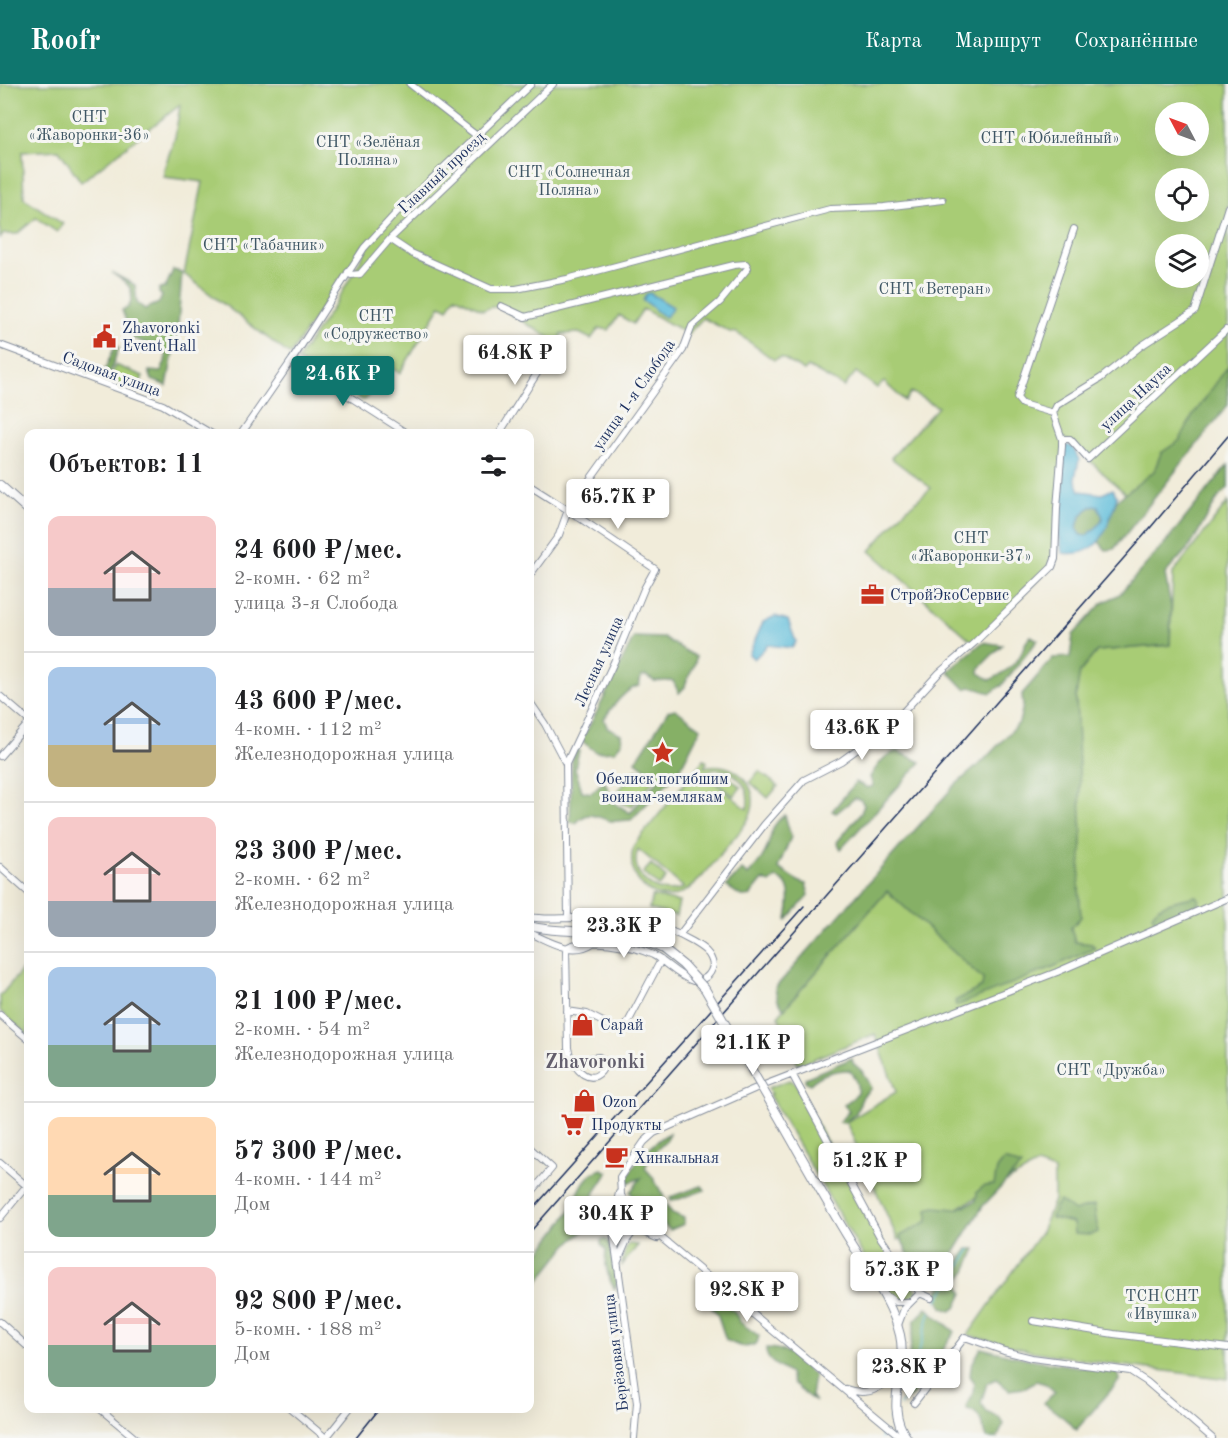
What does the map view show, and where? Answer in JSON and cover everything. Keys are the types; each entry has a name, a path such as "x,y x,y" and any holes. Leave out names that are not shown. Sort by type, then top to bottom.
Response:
{"main road":[{"path":"0,485 24,506"},
{"path":"534,927 548,930 618,934 645,941 663,949 688,970 705,989 882,1293 898,1325 902,1345 896,1408 898,1422 907,1438"}],"street":[{"path":"410,84 477,136"},
{"path":"244,429 373,238 397,212 531,84"},
{"name":"Главный проезд","path":"348,272 351,275 360,274 390,239 553,84"},
{"path":"390,239 411,253 491,289 516,289 567,279 830,209 884,207 942,200"},
{"path":"680,934 764,825 804,780 841,761 892,724 939,673 974,643 1054,564 1062,439 1053,413 1060,402 1101,378 1141,346 1195,311 1228,207"},
{"path":"1053,413 1022,404 1017,398 1074,229"},
{"name":"улица 1-я Слобода","path":"501,306 525,317 734,265 746,264 748,268 720,302 692,326 683,350 568,510"},
{"name":"улица Наука","path":"1062,439 1070,439 1088,459 1226,330"},
{"name":"Садовая улица","path":"0,345 163,405 204,429"},
{"path":"502,429 552,351"},
{"path":"292,360 400,429"},
{"path":"534,489 568,510 559,535 534,569"},
{"name":"Лесная улица","path":"568,510 655,569 566,764 568,918"},
{"path":"0,696 24,718"},
{"name":"Лесная улица","path":"534,708 566,764"},
{"path":"0,756 24,727"},
{"path":"0,867 24,888"},
{"path":"668,1243 646,1233 621,1236 612,1228 620,1179 624,1169 644,1142 654,1133 712,1105 1058,972 1228,898"},
{"path":"534,917 638,921 654,924 680,934 709,954 713,965 712,971 703,980 693,981 683,977 661,960 635,949 581,942 566,948 534,935"},
{"path":"566,948 568,1048 571,1060 591,1078 595,1077 606,1062 599,1057 571,1060"},
{"path":"567,1011 587,1014 621,1031 624,1030 661,960"},
{"path":"0,1015 24,1036"},
{"path":"792,1074 880,1237 920,1293 931,1298"},
{"path":"534,1152 552,1168 534,1189"},
{"path":"0,1163 24,1183"},
{"path":"618,1264 620,1253 637,1222 623,1201 620,1188"},
{"path":"0,1218 24,1191"},
{"path":"614,1216 620,1212 632,1213 902,1438"},
{"name":"Берёзовая улица","path":"612,1228 637,1403 634,1438"},
{"path":"882,1293 896,1302 909,1302"},
{"path":"898,1325 902,1311 920,1293"},
{"path":"1033,1321 1104,1333 1228,1348"},
{"path":"0,1322 24,1343"},
{"path":"914,1403 965,1337 1004,1352 1032,1358 1130,1371 1147,1382 1212,1438"},
{"path":"840,1386 856,1393 872,1392 888,1381 901,1366"},
{"path":"105,1413 135,1438"},
{"path":"296,1413 326,1438 346,1413"}],"green space":[{"path":"0,84 1228,84 1228,389 1146,503 1128,496 1088,459 1076,444 1064,439 1054,564 974,643 870,551 902,513 931,488 891,458 938,407 911,392 905,401 884,382 877,388 856,372 844,387 808,367 804,371 781,357 774,360 737,333 730,332 703,318 688,334 643,309 633,324 619,315 609,330 599,328 591,339 579,333 562,334 558,341 555,341 499,307 483,310 455,296 448,309 441,305 400,373 389,367 363,400 297,360 337,301 372,239 362,247 290,355 184,274 203,182 164,177 164,169 175,137 180,105 81,182 59,150 22,152 24,198 63,224 57,232 36,218 17,234 4,234 0,238"},
{"path":"173,270 182,272 178,326 167,386 152,380 149,371 161,372 166,355 158,348 127,336 128,327 122,310 129,306 132,295 127,284 112,273 135,285 137,303 145,309 159,303 162,296 159,289 165,288"},
{"path":"115,346 119,348 109,374 104,378 102,376"},
{"path":"115,365 143,376 137,391 109,380"},
{"path":"1228,366 1228,405 1114,549 1106,550 1099,542 1117,500 1154,471 1161,453 1180,440 1192,417"},
{"path":"1228,465 1228,488 1218,498 1190,546 1165,574 1171,606 1170,645 1097,651 1080,672 1076,696 1082,840 1079,888 1081,917 1071,928 1075,942 1092,944 1095,948 956,1006 955,1001 982,987 983,979 887,891 784,1009 778,1001 775,988 954,786 983,761 1019,723 1023,706 1022,694 1053,658 1070,657 1073,635 1102,603 1120,594 1166,542"},
{"name":"СНТ «Дружба»","path":"1228,502 1228,1379 1030,1351 968,1335 1041,1232 1054,1200 1054,1171 1037,1165 898,1240 846,1122 896,1092 875,1034 798,1065 778,1016 887,891 983,979 1071,690 1080,672 1097,651 1170,645 1173,573"},
{"path":"1094,505 1098,506 1103,517 1098,526 1086,536 1081,535 1077,529 1080,517"},
{"path":"1031,636 1038,640 1002,685 991,693 971,687 965,689 948,671 983,642 1002,645 980,667 979,673 990,680 1016,662"},
{"path":"634,637 664,638 696,657 694,666 685,687 679,693 673,681 654,681 646,676 641,677 639,686 624,694 604,719 607,727 621,734 622,742 615,751 596,752 583,742 583,737"},
{"path":"675,709 701,728 679,771 631,820 611,821 589,815 576,823 570,822 572,760 577,748 579,751 575,768 582,791 591,793 604,781 616,804 630,813 659,779 636,761 668,711"},
{"path":"897,751 921,762 841,849 837,842 861,813 864,805 861,800 855,798 836,813 832,811 856,782 868,788 873,786 870,777 876,768 884,758"},
{"path":"704,759 707,762 704,767 714,765 734,770 742,776 752,792 751,813 739,833 699,879 679,894 668,897 656,895 640,883 633,868 634,845","holes":["714,769 729,772 741,781 747,793 747,809 703,773","638,849 683,887 683,888 673,891 664,890 647,883 637,868"]},
{"path":"636,769 649,775 653,781 632,806 629,806 622,803 616,794"},
{"path":"759,771 778,786 768,798 750,782"},
{"path":"725,774 741,787 734,796 718,783"},
{"path":"785,815 791,837 778,868 806,884 809,895 787,920 789,895 782,881 776,878 770,883 763,880 750,896 741,896 726,886 742,870 748,875 756,866 766,850 773,829"},
{"path":"651,864 666,878 659,886 643,873"},
{"path":"652,896 679,902 676,916 649,909"},
{"path":"1196,896 1200,901 1191,908 1158,921 1152,915 1166,904"},
{"path":"24,968 24,1032 0,1011 0,996"},
{"path":"852,1058 853,1063 862,1071 871,1088 863,1096 856,1113 844,1123 839,1122 849,1111 844,1105 854,1097 857,1091 856,1082 849,1070 828,1073 810,1084 805,1081 805,1078"},
{"path":"789,1080 795,1083 879,1238 918,1292 909,1298 900,1299 886,1293 883,1289 769,1095 771,1094 768,1088"},
{"path":"669,1133 667,1140 651,1155 645,1168 652,1176 672,1213 684,1218 684,1224 670,1230 630,1192 641,1178 628,1183 637,1161 649,1148"},
{"path":"1004,1160 1021,1166 983,1206 943,1271 924,1290 900,1236 928,1221 928,1209 934,1207 956,1209 976,1201 977,1192 984,1186 994,1185 997,1169"},
{"path":"602,1169 608,1172 595,1192 583,1232 567,1245 534,1287 534,1259 565,1219 585,1181"},
{"path":"702,1186 705,1190 671,1200 670,1197"},
{"path":"1060,1201 1074,1211 1094,1205 1098,1232 1091,1235 1074,1234 1073,1223 1051,1218"},
{"path":"605,1239 609,1242 617,1283 615,1289 607,1271 606,1251 601,1244 601,1240"},
{"path":"628,1244 638,1245 622,1265 624,1253"},
{"path":"968,1249 976,1249 965,1273 957,1282 963,1293 956,1308 951,1311 943,1308 937,1297 939,1289"},
{"path":"707,1293 734,1311 741,1323 759,1336 757,1343 742,1346 726,1340 717,1313 705,1299"},
{"path":"927,1308 955,1332 912,1396 906,1399 903,1392 915,1320"},
{"path":"766,1348 787,1353 814,1376 811,1396 815,1402 793,1384 790,1374 771,1361"},
{"path":"981,1348 1049,1362 1118,1371 1119,1381 1076,1430 1044,1403 1055,1392 1046,1384 1036,1381 1024,1388 1009,1390 996,1379 987,1383 981,1403 988,1413 1000,1418 1004,1424 997,1438 987,1438 978,1416 966,1406 973,1393 974,1382 970,1376 971,1366"}],"water":[{"path":"650,293 673,307 666,317 643,301 646,294"},
{"path":"1067,445 1073,447 1079,460 1075,478 1080,491 1102,494 1113,489 1117,497 1110,520 1101,538 1086,551 1075,553 1062,553 1059,534","holes":["1098,506 1103,518 1098,526 1086,536 1081,535 1077,528 1080,517 1090,507"]},
{"path":"775,616 788,620 796,642 792,648 768,645 754,659 749,654 763,622"}],"waterway":[{"path":"937,1301 971,1249"},
{"path":"900,1405 905,1400 930,1312"},
{"path":"889,1420 894,1414"},
{"path":"881,1430 881,1438"}],"railway":[{"path":"534,1227 1145,534 1228,436"},
{"path":"534,1208 804,906"},
{"path":"356,1438 376,1413"}],"place":[{"name":"Zhavoronki Event Hall","path":"104,336"},
{"name":"СтройЭкоСервис","path":"872,594"},
{"name":"Обелиск погибшим воинам-землякам","path":"662,753"},
{"name":"Сарай","path":"582,1024"},
{"name":"Ozon","path":"584,1101"},
{"name":"Продукты","path":"573,1124"},
{"name":"Хинкальная","path":"616,1157"}],"district":[{"name":"Zhavoronki","path":"595,1061"}],"park label":[{"name":"СНТ «Жаворонки-36»","path":"89,125"},
{"name":"СНТ «Юбилейный»","path":"1050,137"},
{"name":"СНТ «Зелёная Поляна»","path":"368,150"},
{"name":"СНТ «Солнечная Поляна»","path":"569,180"},
{"name":"СНТ «Табачник»","path":"264,244"},
{"name":"СНТ «Ветеран»","path":"935,288"},
{"name":"СНТ «Содружество»","path":"376,324"},
{"name":"СНТ «Жаворонки-37»","path":"971,546"},
{"name":"ТСН СНТ «Ивушка»","path":"1162,1304"}]}
